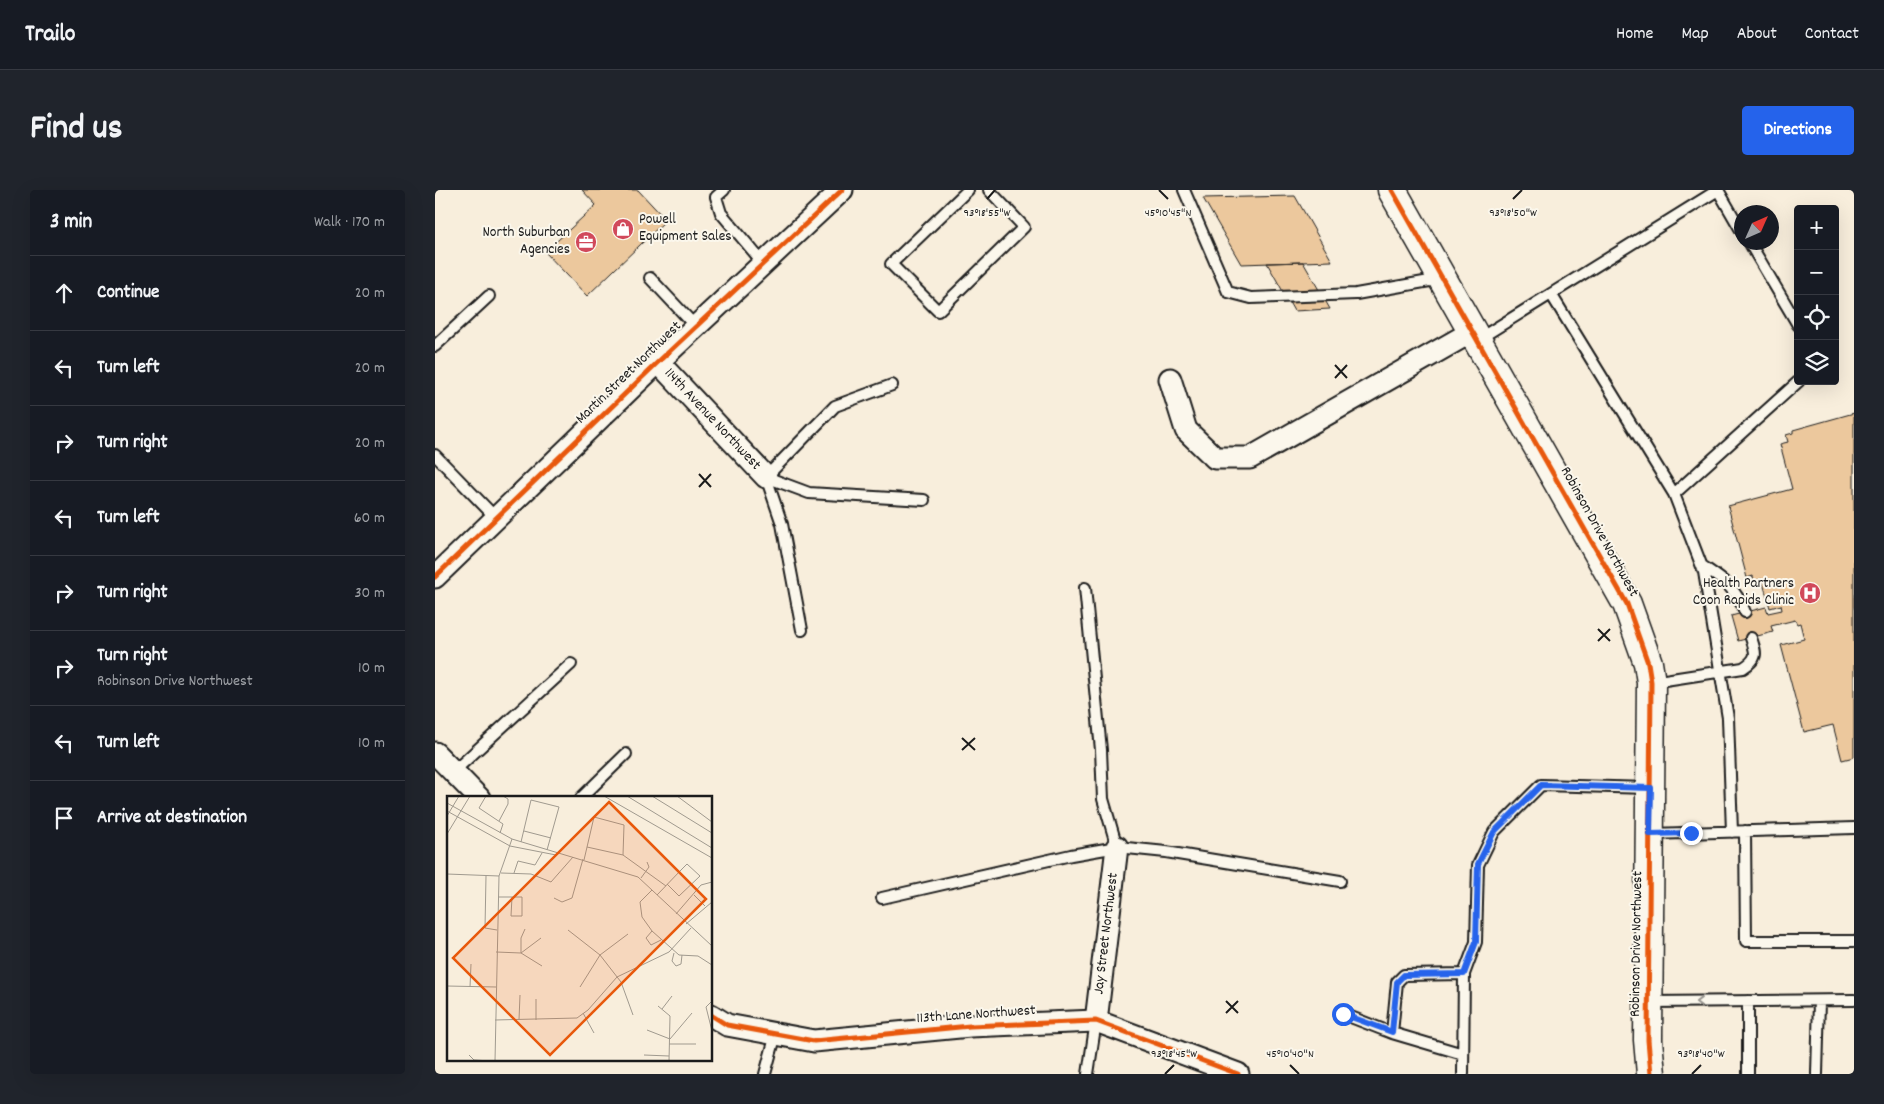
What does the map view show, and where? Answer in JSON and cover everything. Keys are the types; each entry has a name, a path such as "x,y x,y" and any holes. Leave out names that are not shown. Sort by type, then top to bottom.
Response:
{"street":[{"name":"Martin Street Northwest","path":"435,577 658,362 842,190"},
{"name":"Robinson Drive Northwest","path":"1376,190 1443,278"},
{"name":"Robinson Drive Northwest","path":"1392,190 1627,604 1648,663 1651,682 1648,1040 1651,1074"},
{"path":"1170,379 1186,430 1192,436 1215,458 1251,458 1475,336"},
{"name":"114th Avenue Northwest","path":"658,362 767,477"},
{"path":"435,753 477,796"},
{"name":"Jay Street Northwest","path":"1095,1021 1117,847"},
{"name":"113th Lane Northwest","path":"713,1015 727,1025 814,1041 970,1026 1095,1021 1238,1074"}],"lane":[{"path":"723,190 716,197 721,213 764,264"},
{"path":"968,190 891,264 938,311 1024,227 989,190"},
{"path":"1184,190 1228,292 1251,298 1356,294 1443,278"},
{"path":"1475,336 1551,294 1718,190 1734,218"},
{"path":"1754,250 1794,318"},
{"path":"650,278 696,327"},
{"path":"1551,294 1674,494 1702,566 1728,718 1733,832"},
{"path":"435,346 489,296"},
{"path":"767,477 835,406 892,385"},
{"path":"1674,494 1795,385"},
{"path":"435,455 496,518"},
{"path":"767,477 809,493 924,500"},
{"path":"767,477 782,524 802,630"},
{"path":"1702,566 1722,579 1738,595 1745,612"},
{"path":"1085,588 1101,750 1103,799 1117,847"},
{"path":"1651,682 1743,668 1752,662 1756,654 1751,638"},
{"path":"453,772 571,664"},
{"path":"583,796 626,754"},
{"path":"1463,1074 1464,974 1476,942 1478,864 1494,832 1541,785 1651,788"},
{"path":"1650,834 1854,828"},
{"path":"1745,831 1745,941 1854,941"},
{"path":"882,898 1071,855 1117,847 1166,852 1340,881"},
{"path":"1392,1032 1397,982 1404,975 1464,974"},
{"path":"1649,1002 1854,1000"},
{"path":"1748,1001 1748,1074"},
{"path":"1817,1074 1819,1001"},
{"path":"1343,1014 1392,1032 1463,1054"},
{"path":"1088,1074 1095,1021"},
{"path":"765,1074 776,1034"}],"building":[{"path":"582,190 638,190 666,220 587,296 545,252 596,205"},
{"path":"1295,196 1332,261 1241,264 1203,198"},
{"path":"1303,262 1330,309 1294,311 1267,263"},
{"name":"Health Partners Coon Rapids Clinic","path":"1854,413 1854,757 1842,760 1833,725 1804,732 1781,645 1804,639 1800,623 1797,624 1795,620 1771,626 1773,632 1738,641 1731,616 1766,607 1768,613 1782,610 1781,605 1770,608 1762,579 1754,581 1753,576 1747,578 1728,506 1792,489 1780,444 1788,442 1786,435 1793,433 1793,430"}],"cycle path":[{"path":"435,577 658,362 842,190"},
{"path":"1392,190 1627,604 1648,663 1651,682 1648,1040 1651,1074"},
{"path":"713,1016 727,1025 814,1041 970,1026 1096,1021 1238,1074"}],"place":[{"name":"Powell Equipment Sales","path":"623,229"},
{"name":"North Suburban Agencies","path":"586,242"},
{"name":"Health Partners Coon Rapids Clinic","path":"1810,593"}],"route":[{"path":"1343,1014 1392,1032 1397,982 1404,975 1464,974 1476,942 1478,864 1494,832 1541,785 1651,788 1650,834 1691,833"}]}
